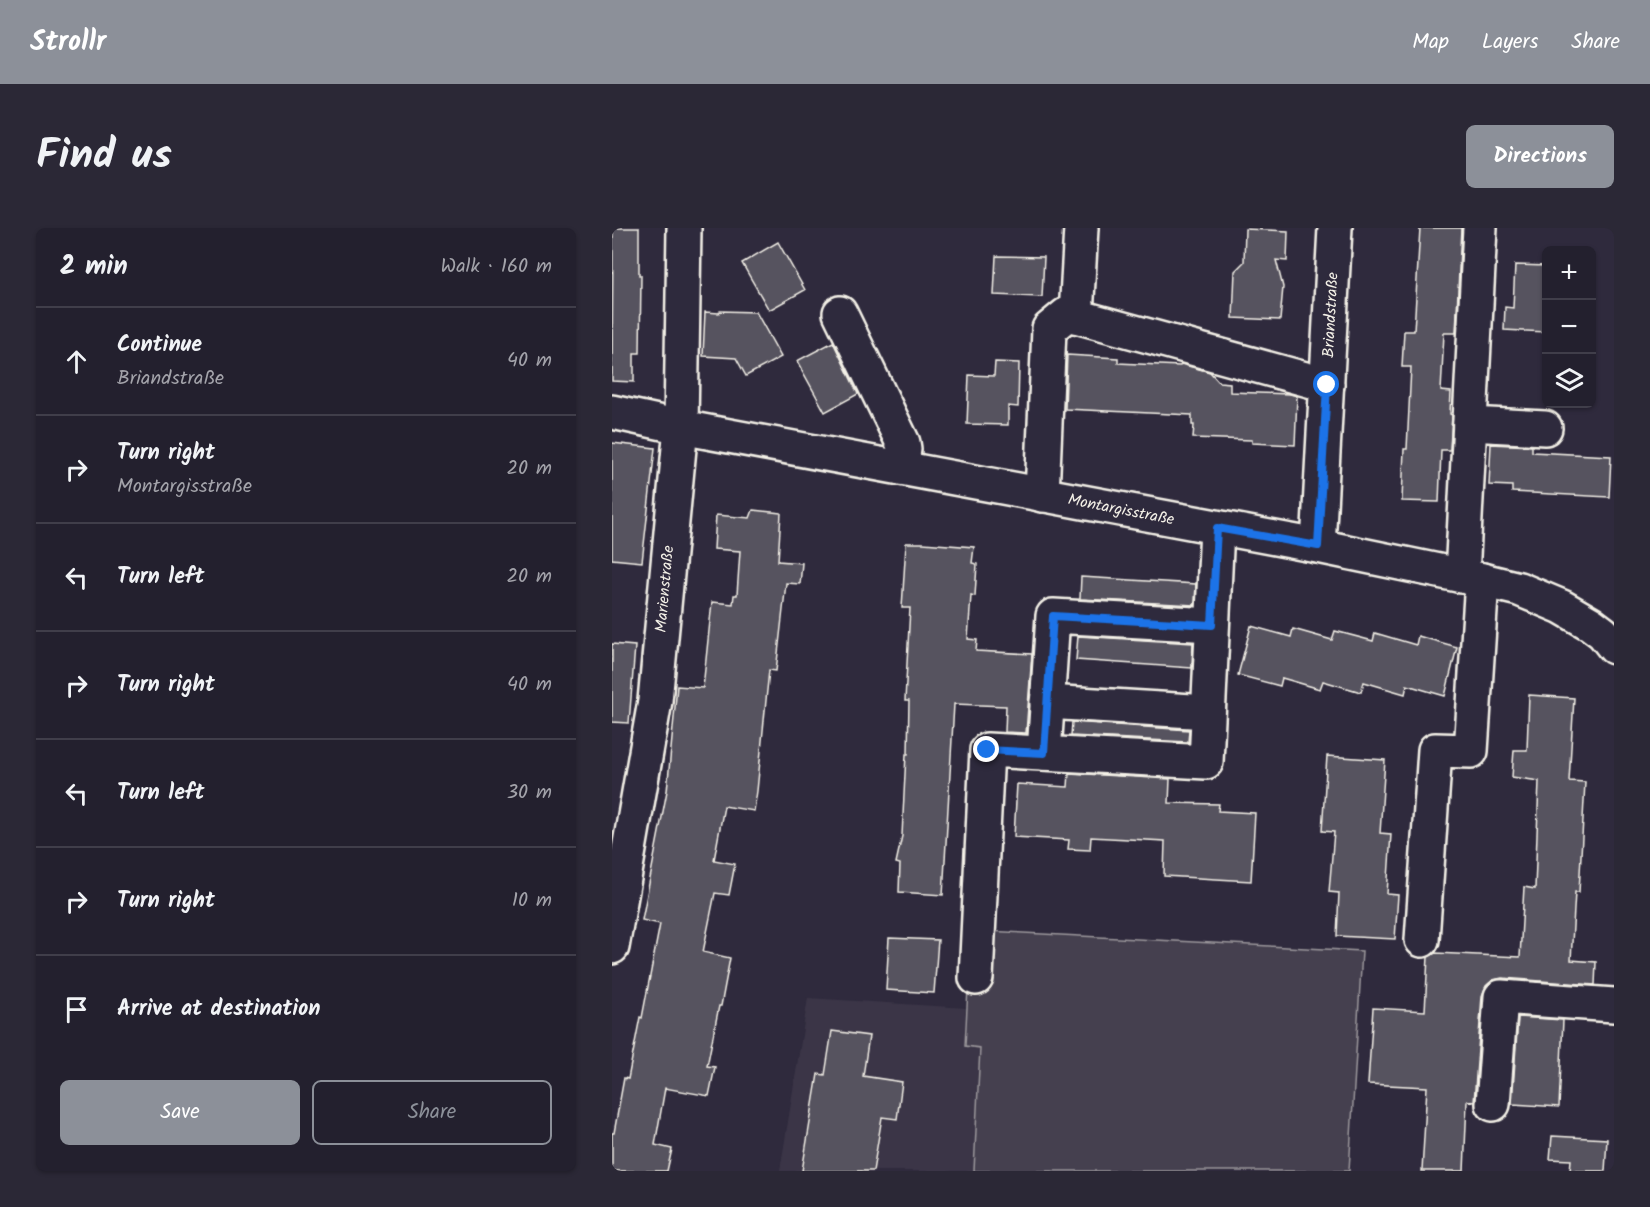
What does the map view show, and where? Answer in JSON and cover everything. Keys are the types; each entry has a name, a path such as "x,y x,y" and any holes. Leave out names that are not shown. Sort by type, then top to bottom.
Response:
{"street":[{"name":"Marienstraße","path":"612,947 655,701 681,427 684,228"},
{"path":"1076,316 1081,228"},
{"name":"Briandstraße","path":"1318,546 1335,228"},
{"path":"1422,940 1435,750 1471,752 1470,424 1480,228"},
{"path":"840,313 903,443 901,468"},
{"path":"1042,495 1049,329 1066,315 1327,385"},
{"name":"Montargisstraße","path":"612,411 681,427 1318,546 1472,578 1519,589 1562,607 1610,635"},
{"path":"1470,424 1545,428"},
{"path":"976,978 987,750 1206,762 1217,528"},
{"path":"1044,753 1053,616 1212,625"},
{"path":"1047,702 1208,712"},
{"path":"1493,1104 1501,997 1614,1005"}],"shaded area":[{"path":"986,931 1362,951 1349,1171 974,1171 980,1048 965,1046 968,988"},
{"path":"808,998 966,1008 965,1046 980,1047 974,1171 780,1171"}],"building":[{"path":"613,228 639,228 640,353 634,353 634,382 612,381"},
{"path":"1420,228 1461,228 1456,333 1444,333 1441,391 1451,392 1450,414 1452,415 1450,450 1441,450 1439,502 1402,501 1411,367 1402,367 1404,331 1414,331"},
{"path":"1245,229 1288,231 1287,261 1276,260 1283,287 1280,320 1233,318 1235,271 1244,262"},
{"path":"778,242 805,290 769,310 742,263"},
{"path":"996,256 1044,257 1042,297 994,295"},
{"path":"1515,265 1542,266 1542,332 1504,330 1505,307 1513,308"},
{"path":"720,311 756,312 781,357 746,376 736,358 703,356 705,312 719,313"},
{"path":"833,342 858,394 825,412 797,361"},
{"path":"1067,355 1118,358 1118,363 1180,366 1181,364 1210,372 1219,382 1230,383 1230,392 1297,396 1295,445 1252,443 1252,440 1193,438 1192,415 1065,409"},
{"path":"995,362 1019,363 1018,407 1008,406 1008,425 967,424 969,375 994,376"},
{"path":"612,443 655,448 642,562 612,559"},
{"path":"1491,444 1532,446 1532,452 1611,456 1609,497 1512,492 1512,486 1489,485"},
{"path":"753,510 781,513 778,561 802,563 800,584 786,583 776,671 769,670 754,811 724,806 714,860 735,864 729,895 715,893 703,952 730,958 707,1066 715,1067 709,1096 665,1088 655,1145 672,1149 667,1171 612,1171 612,1133 614,1133 624,1078 628,1079 660,924 642,920 667,791 677,686 703,688 712,602 733,604 734,595 737,595 740,551 714,549 716,515 750,518"},
{"path":"906,543 974,547 972,563 977,564 975,596 971,595 968,639 977,640 976,651 1032,654 1026,733 1005,732 1006,706 954,704 943,895 899,892 900,864 896,863 902,836 906,754 908,754 909,701 905,701 910,608 902,608"},
{"path":"1081,577 1196,584 1195,605 1080,599"},
{"path":"1251,626 1291,637 1293,629 1332,640 1335,631 1373,641 1375,633 1416,645 1418,636 1457,647 1445,696 1407,685 1405,694 1364,682 1361,692 1323,681 1320,689 1282,678 1280,686 1238,675"},
{"path":"1078,636 1193,643 1192,668 1076,660"},
{"path":"612,644 635,646 629,723 612,722"},
{"path":"1529,695 1574,698 1569,781 1585,782 1579,892 1575,892 1571,960 1596,962 1595,985 1502,978 1493,980 1486,986 1482,996 1474,1102 1467,1101 1464,1171 1422,1171 1427,1087 1368,1084 1373,1008 1425,1011 1428,957 1435,953 1520,957 1524,887 1535,889 1539,781 1512,777 1514,750 1527,750"},
{"path":"1072,722 1189,730 1188,742 1071,736"},
{"path":"1327,756 1385,760 1380,833 1391,834 1387,894 1398,895 1395,939 1337,936 1339,893 1329,892 1334,832 1322,831"},
{"path":"1069,773 1170,779 1169,803 1219,804 1218,811 1255,813 1251,881 1164,876 1165,841 1091,837 1090,850 1068,849 1069,840 1014,837 1017,784 1068,787"},
{"path":"889,938 938,940 934,993 886,990"},
{"path":"1518,1017 1563,1020 1559,1107 1512,1104"},
{"path":"832,1031 869,1036 863,1076 902,1082 897,1119 882,1117 873,1171 802,1171 818,1074 825,1075"},
{"path":"1552,1136 1607,1139 1605,1171 1570,1171 1571,1160 1550,1159"}],"route":[{"path":"987,750 1044,753 1053,616 1212,625 1217,528 1318,546 1327,385"}]}
